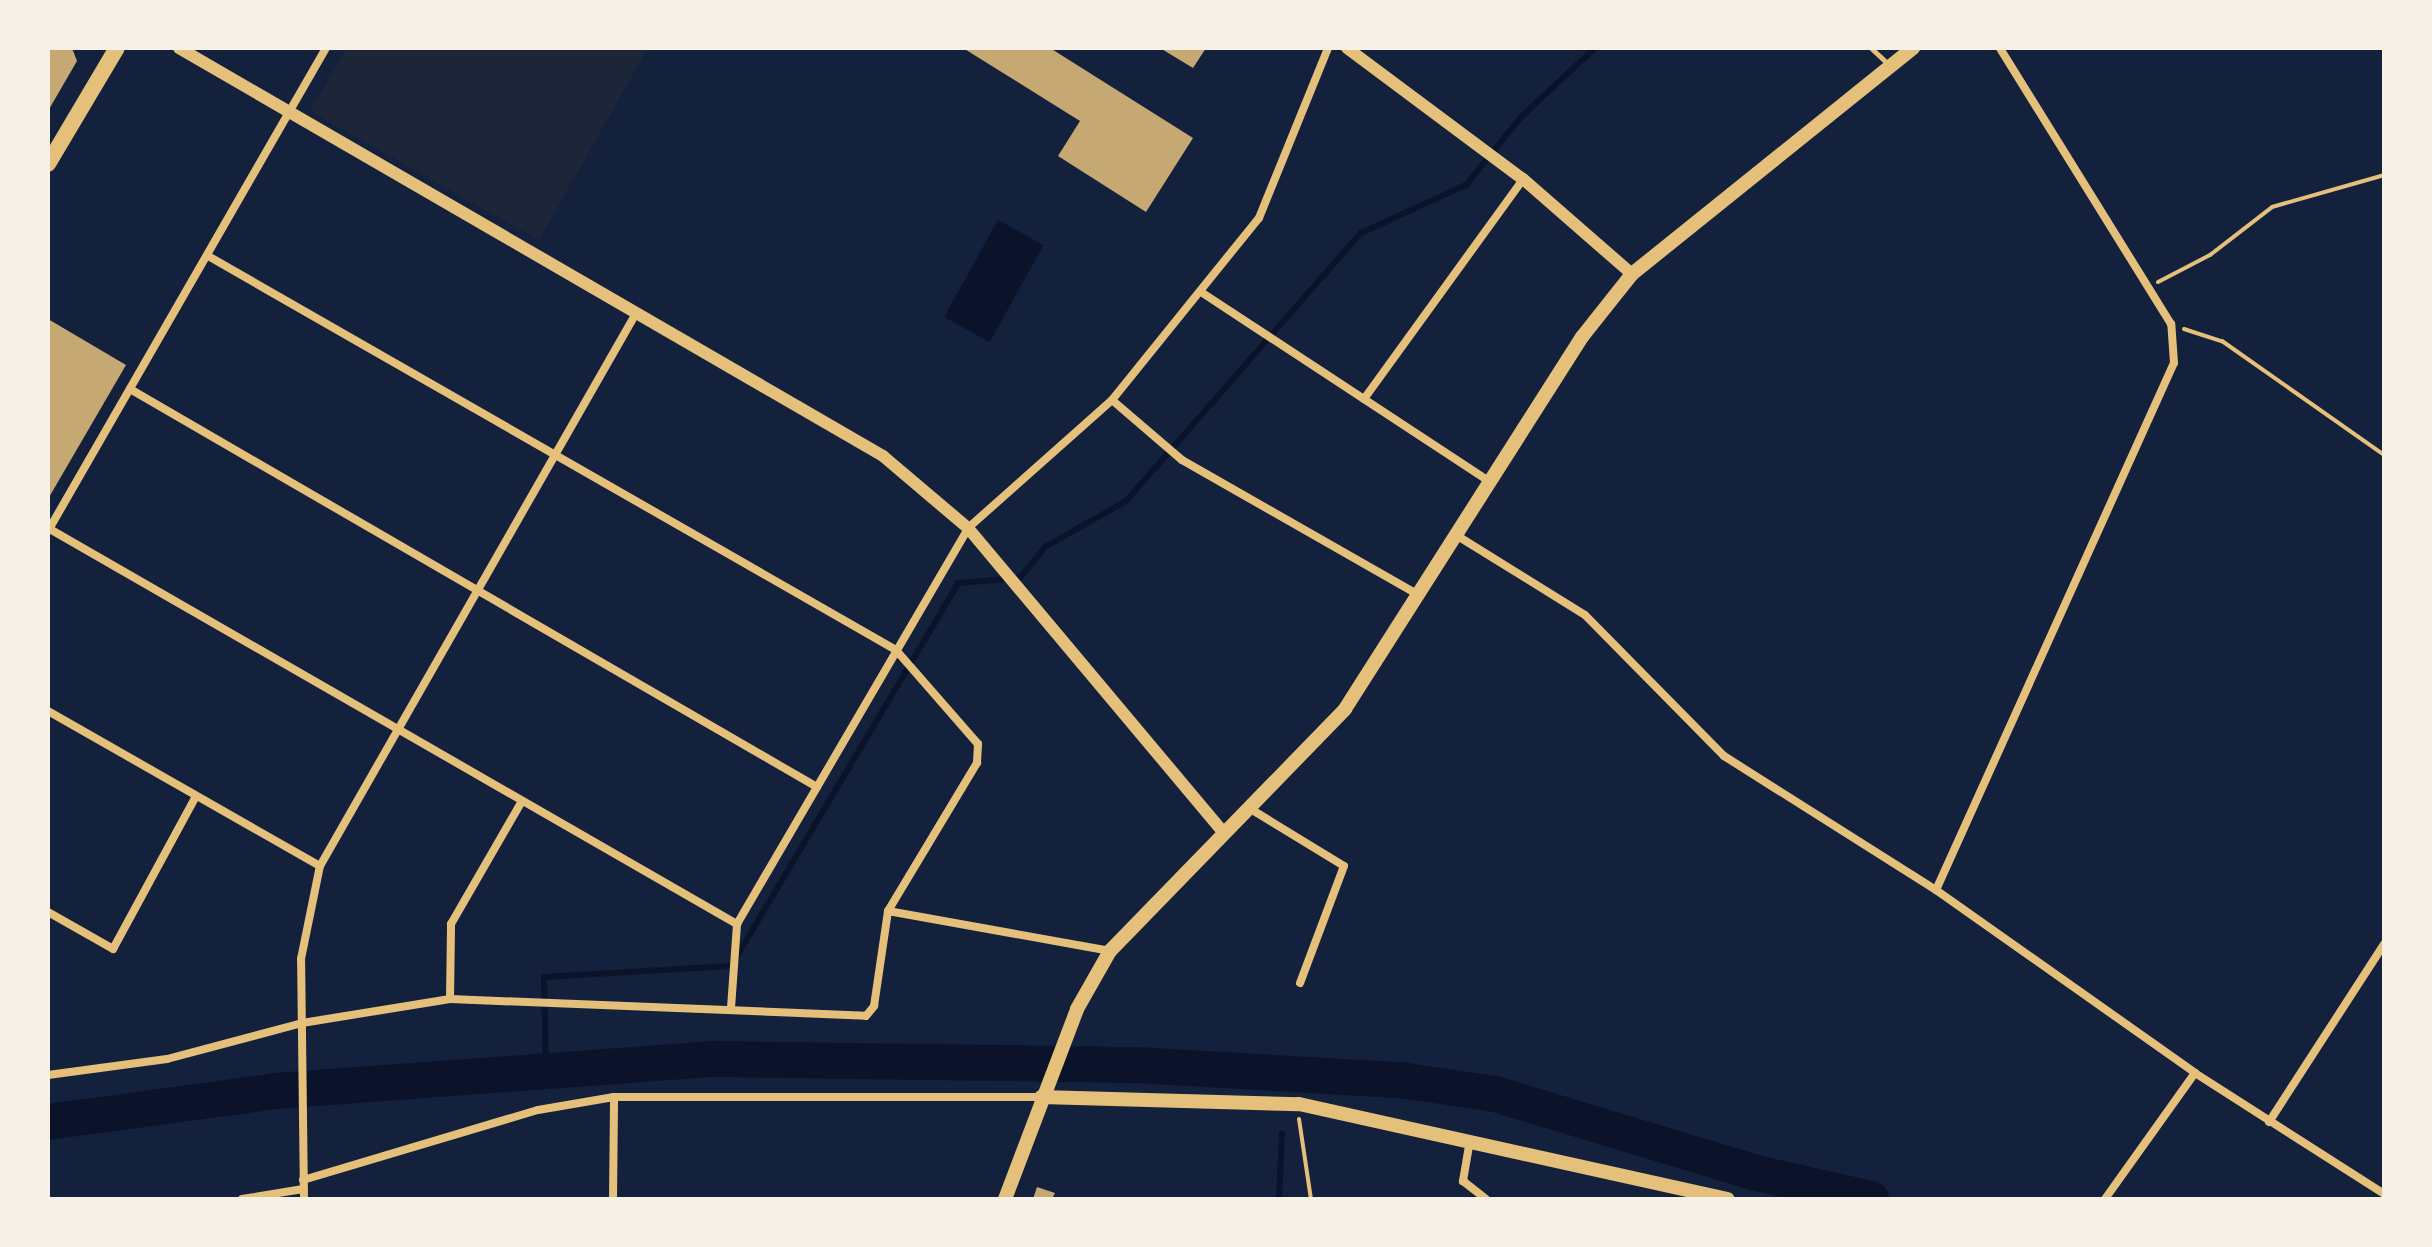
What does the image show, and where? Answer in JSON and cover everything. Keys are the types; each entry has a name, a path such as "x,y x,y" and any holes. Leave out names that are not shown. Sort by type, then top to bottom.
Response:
{"main road":[{"path":"48,164 117,48"},
{"path":"1005,1199 1041,1097 1077,1009 1110,951 1345,709 1582,337 1632,274 1913,48"},
{"path":"1041,1097 1299,1104 1470,1137 1728,1199"}],"street":[{"path":"179,48 291,110 635,315 883,456 968,528 1224,833"},
{"path":"326,48 48,529 521,803 737,924"},
{"path":"731,1008 737,924 968,528 1112,400 1259,218 1328,48"},
{"path":"1347,48 1523,179 1632,274"},
{"path":"1936,890 2174,363 2171,324 2000,48"},
{"path":"1364,399 1523,179"},
{"path":"48,1075 167,1059 302,1023 450,999 731,1008 866,1016 874,1006 888,911 977,763 978,744 896,650 208,256"},
{"path":"1201,292 1489,481"},
{"path":"303,1189 305,919 320,866 635,315"},
{"path":"130,389 480,588 817,787"},
{"path":"1112,400 1182,460 1417,594"},
{"path":"1456,535 1585,615 1724,756 1936,890 2195,1073 2384,1194"},
{"path":"48,711 195,798 320,866"},
{"path":"48,912 113,949 195,798"},
{"path":"450,999 451,924 521,803"},
{"path":"1249,808 1344,866 1300,983"},
{"path":"888,911 1110,951"},
{"path":"2269,1122 2384,944"},
{"path":"2105,1199 2195,1073"},
{"path":"613,1199 614,1097"},
{"path":"242,1199 303,1189 538,1110 614,1097 1041,1097"},
{"path":"1470,1137 1463,1181 1486,1199"}],"lane":[{"path":"1871,48 1891,67"}],"path":[{"path":"2148,288 2210,255 2272,207 2384,175"},
{"path":"2171,324 2222,341 2384,455"},
{"path":"1299,1104 1311,1199"}],"shaded area":[{"path":"347,48 648,48 539,240 310,111"},
{"path":"998,220 1043,245 990,342 944,317"}],"building":[{"path":"48,48 72,48 77,61 48,111"},
{"path":"963,48 1050,48 1193,138 1146,212 1058,156 1080,121"},
{"path":"1160,48 1206,48 1193,68"},
{"path":"48,319 126,365 48,499"},
{"path":"1037,1187 1055,1193 1052,1199 1033,1199"}],"waterway":[{"path":"546,1068 544,977 731,966 958,583 1020,578 1045,547 1126,501 1361,233 1466,185 1521,117 1595,48"},
{"path":"48,1122 276,1091 714,1059 1136,1065 1400,1080 1495,1094 1756,1173 1871,1199"},
{"path":"1279,1199 1282,1134"}]}
